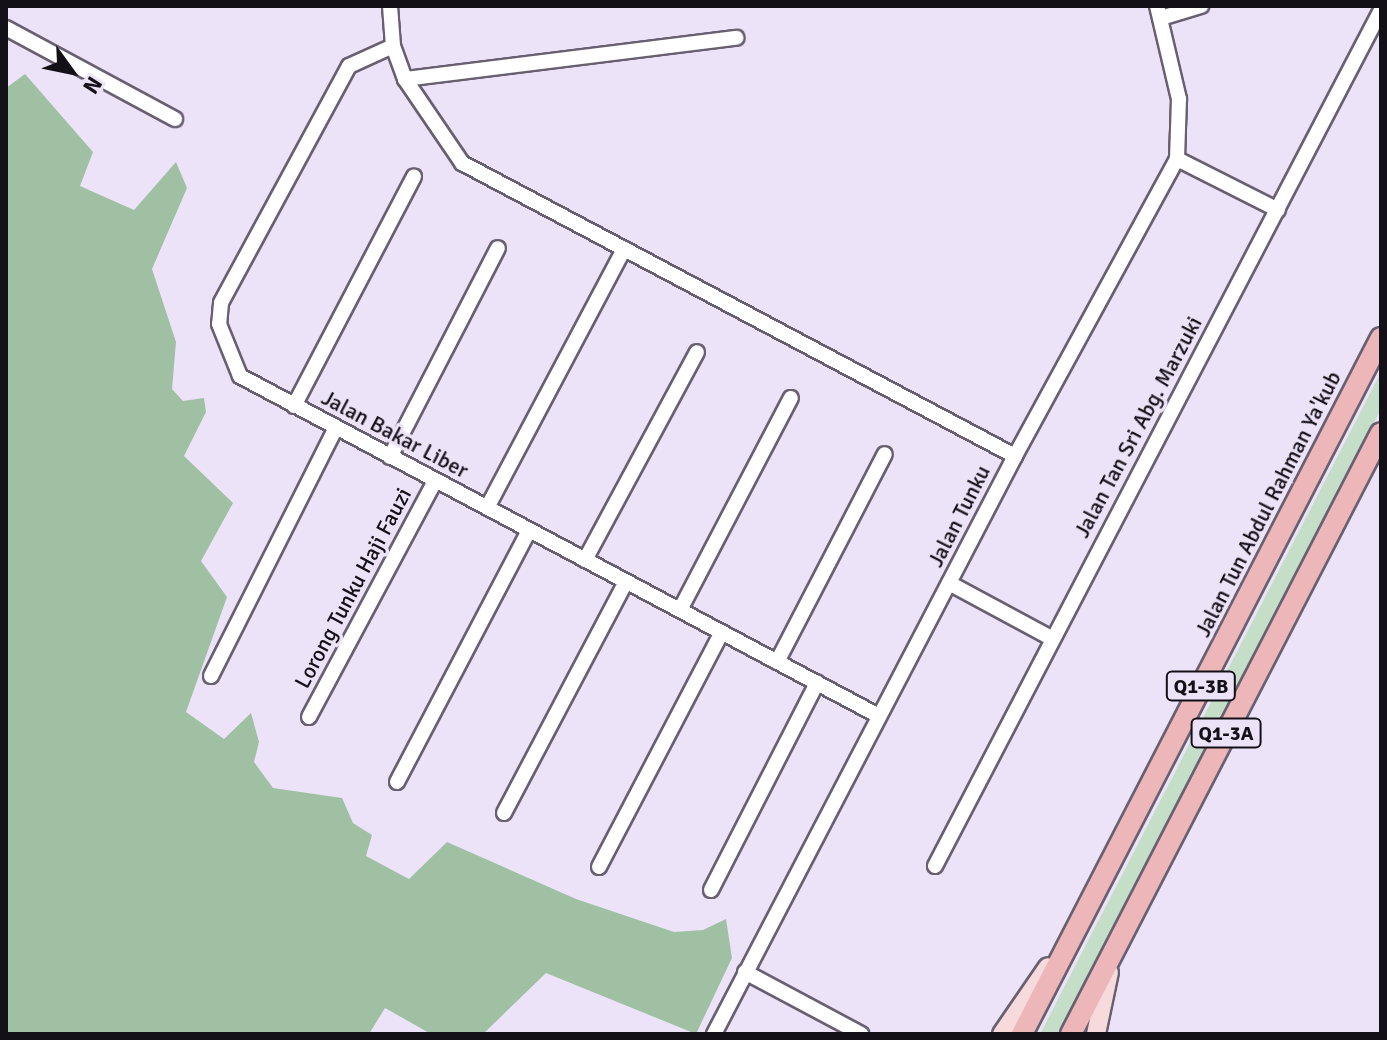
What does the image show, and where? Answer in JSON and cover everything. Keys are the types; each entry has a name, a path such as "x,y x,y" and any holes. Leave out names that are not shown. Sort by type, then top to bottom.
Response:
{"main road":[{"name":"Jalan Tun Abdul Rahman Ya'kub","path":"1022,1034 1381,338"},
{"name":"Q1-3A","path":"1071,1034 1381,433"}],"street":[{"path":"390,6 393,46 405,79 462,163 1015,456"},
{"path":"1159,12 1201,6"},
{"name":"Jalan Tan Sri Abg. Marzuki","path":"935,866 1051,638 1381,10"},
{"name":"Jalan Tunku","path":"714,1034 1015,456 1177,159 1179,99 1159,12"},
{"path":"6,28 175,119"},
{"path":"405,79 736,38"},
{"name":"Jalan Bakar Liber","path":"393,46 349,66 221,303 219,324 240,376 879,716"},
{"path":"1177,159 1278,210"},
{"path":"294,406 414,176"},
{"path":"390,457 498,248"},
{"path":"488,506 624,249"},
{"path":"585,560 697,352"},
{"path":"681,608 791,398"},
{"path":"211,676 336,428"},
{"path":"777,662 885,454"},
{"name":"Lorong Tunku Haji Fauzi","path":"309,717 435,481"},
{"path":"397,782 529,531"},
{"path":"504,813 626,582"},
{"path":"949,583 1051,638"},
{"path":"599,867 722,632"},
{"path":"711,890 817,683"},
{"path":"1002,1034 1076,928"},
{"path":"1096,1034 1120,939"},
{"path":"745,972 861,1034"}],"green space":[{"path":"25,74 93,152 80,186 134,210 176,162 187,188 152,269 176,342 172,389 183,401 204,398 206,412 184,456 233,503 201,561 227,597 186,712 224,739 251,713 259,742 254,762 273,788 342,798 353,823 372,835 366,856 409,879 447,842 576,899 674,932 703,930 726,919 732,958 696,1034 546,973 483,1034 431,1034 385,1008 369,1034 6,1034 6,88"},
{"path":"1381,372 1381,409 1061,1034 1040,1034"}]}
